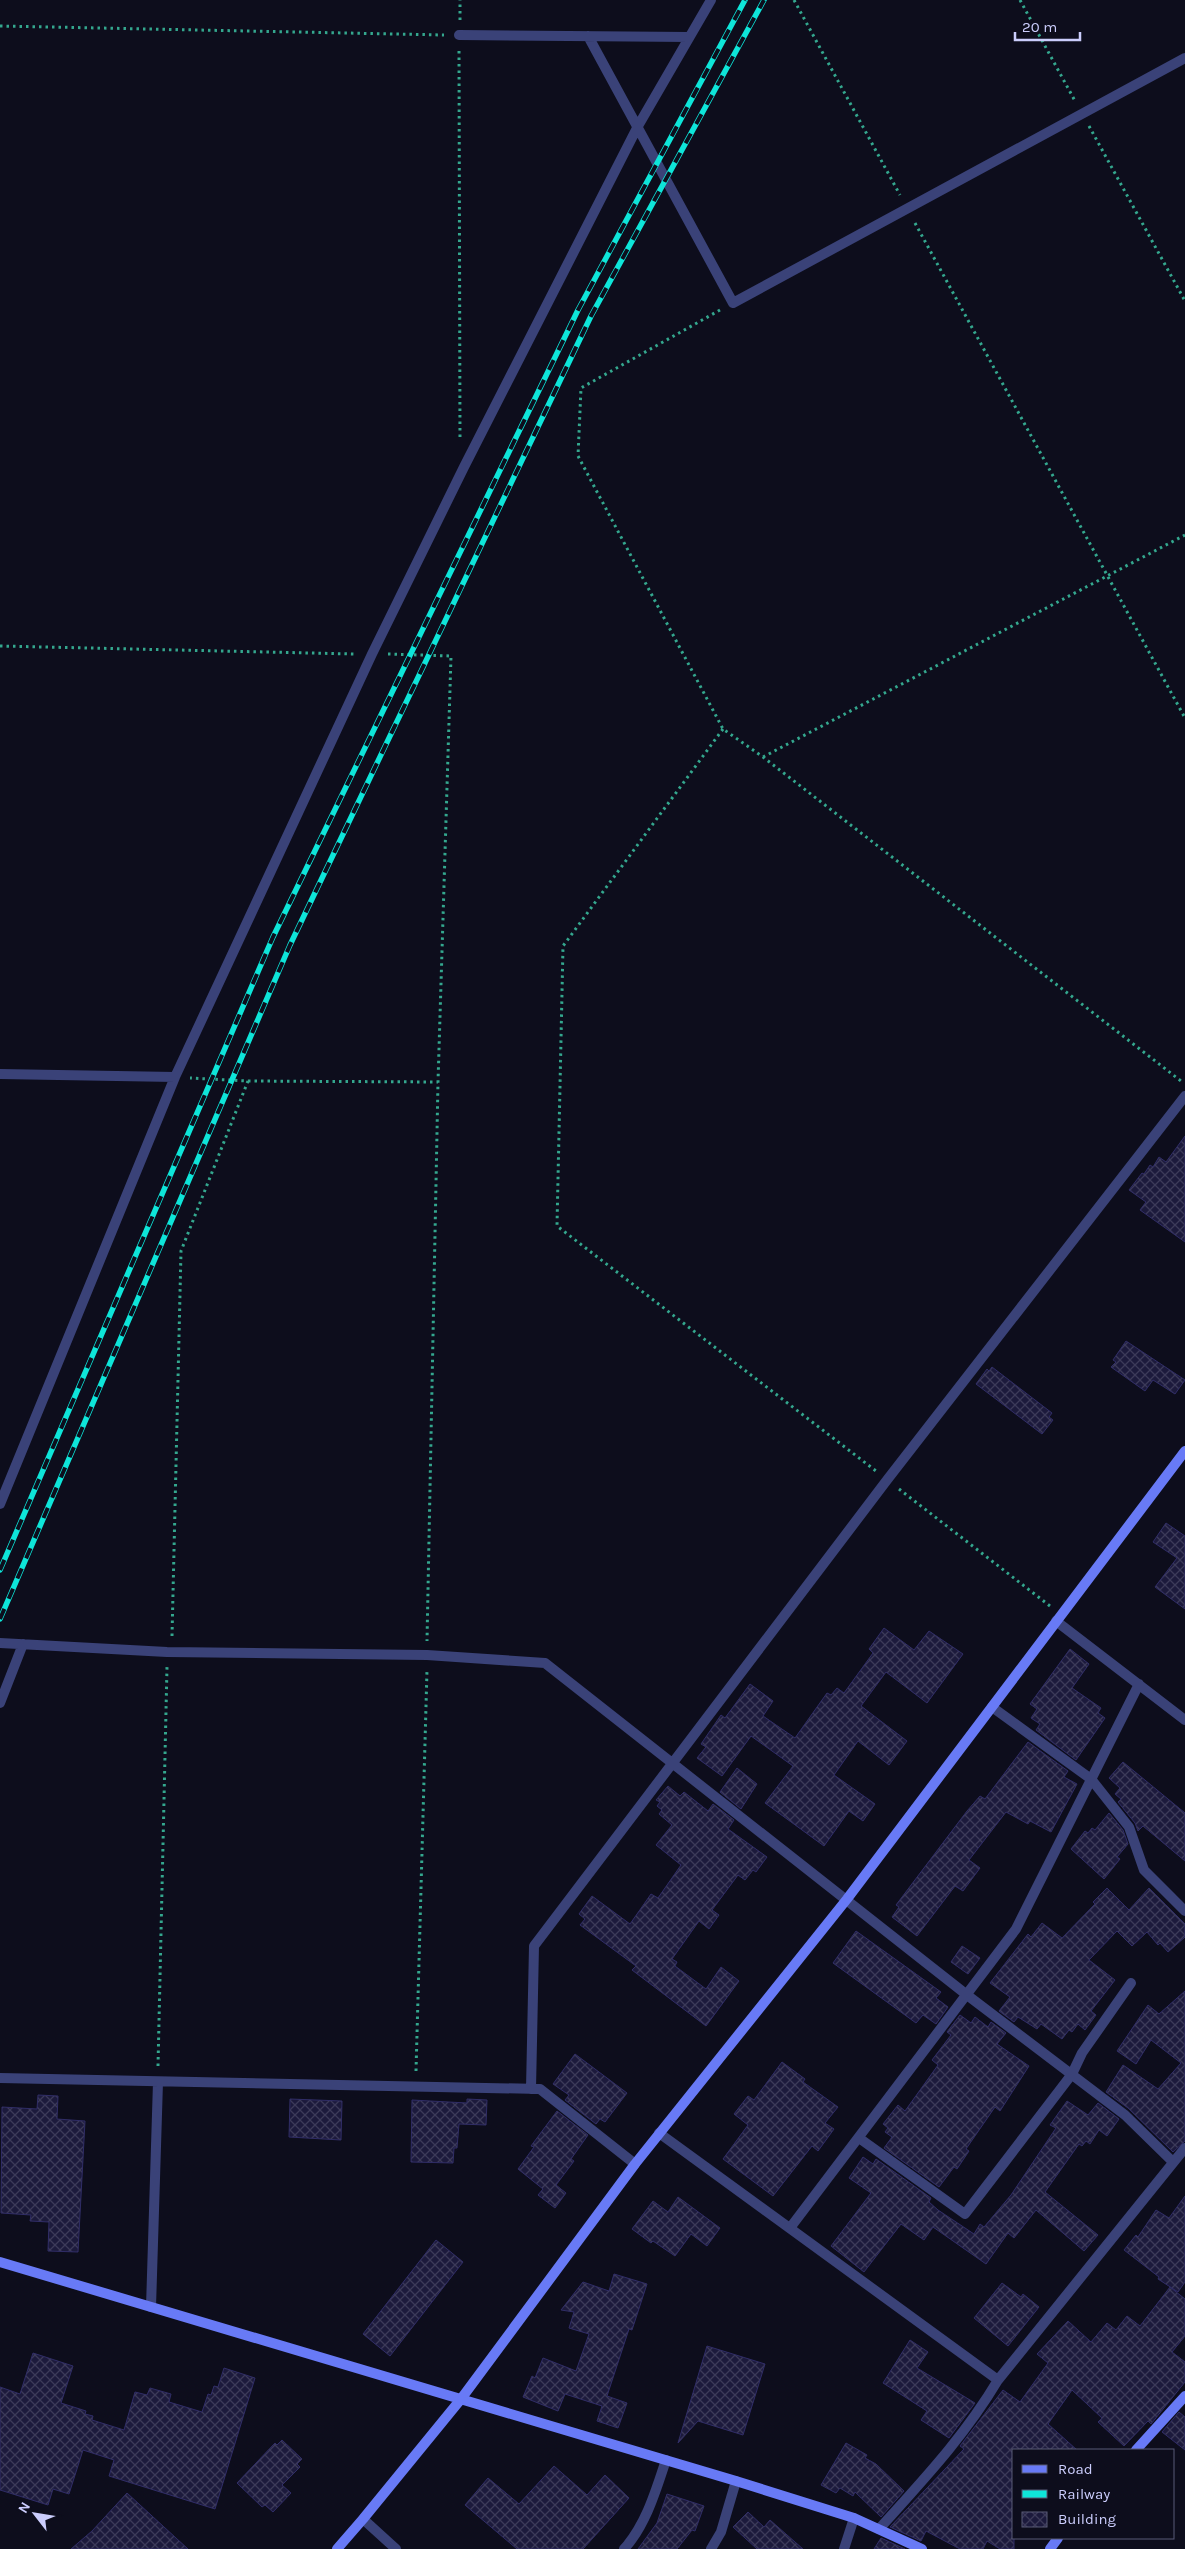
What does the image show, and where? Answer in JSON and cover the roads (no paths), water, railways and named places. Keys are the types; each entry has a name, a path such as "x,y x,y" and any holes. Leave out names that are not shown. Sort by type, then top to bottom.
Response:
{"street":[{"path":"0,1504 175,1077 372,654 464,467 638,126 711,0"},
{"path":"459,35 689,37"},
{"path":"588,36 733,303 1185,58"},
{"path":"0,1074 175,1077"},
{"path":"531,2089 534,1946 887,1480 1185,1096"},
{"path":"336,2549 363,2520 461,2399 635,2164 847,1899 1185,1451"},
{"path":"1059,1618 1139,1684 1183,1714"},
{"path":"0,1643 167,1652 427,1655 545,1663 968,1995 1125,2115 1173,2162"},
{"path":"0,1703 23,1644"},
{"path":"790,2228 968,1995 1016,1929 1139,1684"},
{"path":"992,1707 1091,1779 1129,1827 1144,1870 1185,1911"},
{"path":"859,2138 965,2214 1072,2074 1082,2052 1131,1983"},
{"path":"0,2078 416,2088 540,2089 635,2164"},
{"path":"151,2306 158,2082"},
{"path":"659,2133 998,2380"},
{"path":"880,2530 975,2418 998,2380 1185,2148"},
{"path":"0,2262 736,2481 854,2518 922,2549"},
{"path":"1137,2449 1185,2396"},
{"path":"624,2549 632,2541 652,2501 666,2460"},
{"path":"711,2549 720,2532 736,2481"},
{"path":"844,2549 854,2518"},
{"path":"363,2520 396,2549"}],"railway":[{"path":"0,1570 273,937 578,310 745,0"},
{"path":"0,1619 290,945 591,316 764,0"}]}
